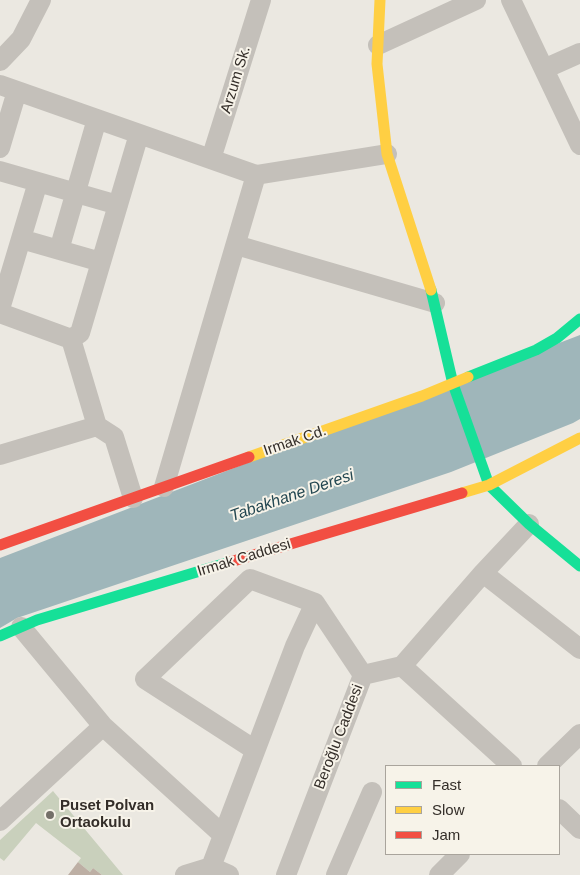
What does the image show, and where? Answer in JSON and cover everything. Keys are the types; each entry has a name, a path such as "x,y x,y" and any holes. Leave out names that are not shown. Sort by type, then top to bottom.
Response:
{"street":[{"path":"0,61 21,39 41,0"},
{"name":"Arzum Sk.","path":"211,160 261,0"},
{"path":"380,0 377,64 387,154 435,303 454,388 489,485 529,524 580,566"},
{"path":"378,45 476,0"},
{"path":"511,0 580,145"},
{"path":"544,68 580,52"},
{"path":"0,148 9,88 256,175 387,154"},
{"path":"59,250 97,119"},
{"path":"71,339 80,333 139,134"},
{"path":"0,171 118,205"},
{"path":"164,487 256,175"},
{"path":"38,182 0,311 71,339"},
{"path":"21,239 101,262"},
{"path":"236,245 435,303"},
{"name":"Irmak Cd.","path":"0,544 454,388 536,350 557,338 580,319"},
{"path":"71,339 97,426 114,437 133,498"},
{"path":"0,455 97,426"},
{"path":"489,485 580,438"},
{"name":"Irmak Caddesi","path":"0,636 56,615 489,485"},
{"path":"511,765 402,666 483,573 529,524"},
{"path":"483,573 580,649"},
{"path":"255,750 145,680 250,579 315,603 363,675"},
{"path":"185,875 220,871 223,835 295,646 315,603"},
{"path":"22,627 103,726 223,835"},
{"name":"Beroğlu Caddesi","path":"286,875 363,675 402,666"},
{"path":"0,821 103,726"},
{"path":"548,765 580,734"},
{"path":"336,875 372,792"},
{"path":"560,810 580,829"},
{"path":"439,875 459,855"}],"green space":[{"path":"53,791 123,875 102,875 93,868 90,872 78,862 81,858 36,823 4,861 0,858 0,840"}],"water":[{"name":"Tabakhane Deresi","path":"580,335 580,419 573,423 451,472 17,618 0,628 0,558"}],"building":[{"path":"78,862 90,872 93,868 102,875 68,875"}],"traffic: fast":[{"path":"431,290 453,384 489,485 529,524 580,566"},
{"path":"468,377 536,350 557,338 580,319"},
{"path":"0,636 37,620 230,562"}],"traffic: slow":[{"path":"380,0 377,64 387,154 431,290"},
{"path":"249,457 422,396 468,377"},
{"path":"462,493 489,485 580,438"}],"traffic: jam":[{"path":"0,545 249,457"},
{"path":"230,562 462,493"}],"place":[{"name":"Puset Polvan Ortaokulu","path":"50,815"}]}
